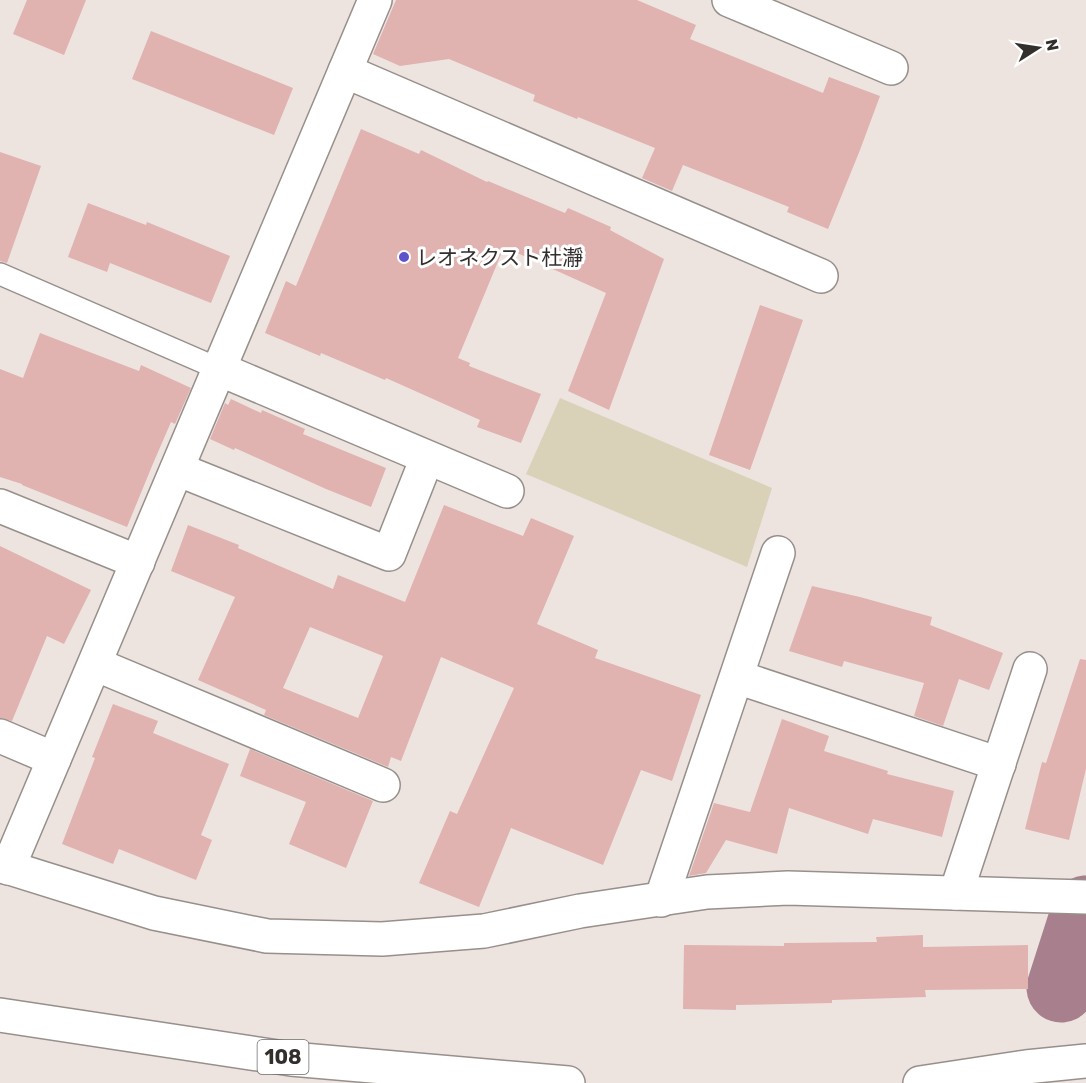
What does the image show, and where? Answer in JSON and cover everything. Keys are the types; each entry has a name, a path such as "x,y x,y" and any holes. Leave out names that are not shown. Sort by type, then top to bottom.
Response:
{"main road":[{"path":"375,0 54,759 4,867 154,913 267,936 382,939 484,931 580,911 707,892 788,888 1078,897"},
{"path":"729,0 891,68"},
{"path":"345,71 821,276"},
{"path":"219,369 507,491"},
{"path":"177,469 389,554 427,458"},
{"path":"0,506 138,562"},
{"path":"661,900 778,553"},
{"path":"94,664 384,785"},
{"path":"956,893 1030,669"},
{"path":"736,677 999,764"},
{"path":"0,736 54,759"},
{"name":"108","path":"0,1016 291,1059 346,1073 568,1083"},
{"path":"920,1083 1026,1067 1086,1061"}],"lane":[{"path":"0,274 219,369"}],"shaded area":[{"path":"560,398 772,488 747,567 526,474"}],"building":[{"path":"27,0 86,0 64,55 13,34"},
{"path":"396,0 637,0 696,25 690,39 823,93 829,77 880,96 828,229 787,212 789,207 683,165 672,191 642,178 655,148 533,101 535,95 449,59 400,66 373,54"},
{"path":"151,31 293,88 274,135 132,79"},
{"path":"361,129 419,154 421,150 487,182 565,213 568,208 611,227 610,230 664,259 609,410 568,391 606,293 515,252 513,256 502,252 458,358 470,363 469,366 541,394 521,443 477,427 480,420 386,378 385,380 321,353 320,356 265,333 286,281 296,286"},
{"path":"0,152 41,166 7,263 0,261"},
{"path":"88,203 146,225 147,222 230,256 211,303 110,263 107,272 68,257"},
{"path":"760,305 803,320 750,470 709,455"},
{"path":"40,333 139,371 141,365 191,388 175,424 171,422 127,527 0,477 0,369 23,378"},
{"path":"231,399 305,429 303,434 386,468 371,507 210,439 225,403 228,405"},
{"path":"444,505 523,536 531,518 574,536 537,624 598,650 595,658 701,695 672,781 641,770 603,865 511,828 479,907 419,883 450,811 457,814 514,688 441,657 401,761 391,757 388,767 264,715 266,710 198,680 235,597 171,571 188,525 239,545 238,548 333,589 338,575 405,602","holes":["310,627 383,656 358,718 283,688"]},
{"path":"0,546 91,590 64,644 47,636 12,721 0,718"},
{"path":"812,586 932,617 930,625 1003,653 989,690 959,679 943,726 914,716 924,683 844,661 842,667 789,651"},
{"path":"1080,659 1086,660 1086,769 1069,840 1025,829 1042,762 1046,763"},
{"path":"113,704 158,721 153,733 229,764 201,835 212,840 196,880 119,849 113,864 62,844"},
{"path":"782,719 829,736 824,751 888,771 887,774 954,791 942,837 873,819 868,834 789,808 777,854 726,840 706,873 689,876 714,803 750,812"},
{"path":"250,749 373,801 346,868 289,844 306,802 240,776"},
{"path":"923,935 923,947 1028,945 1028,989 925,990 926,997 832,1000 832,1003 736,1005 736,1010 683,1009 684,945 784,946 784,943 877,942 876,937"}],"waterway":[{"path":"1061,988 1086,910"}],"place":[{"name":"レオネクスト杜瀞","path":"404,257"}]}
